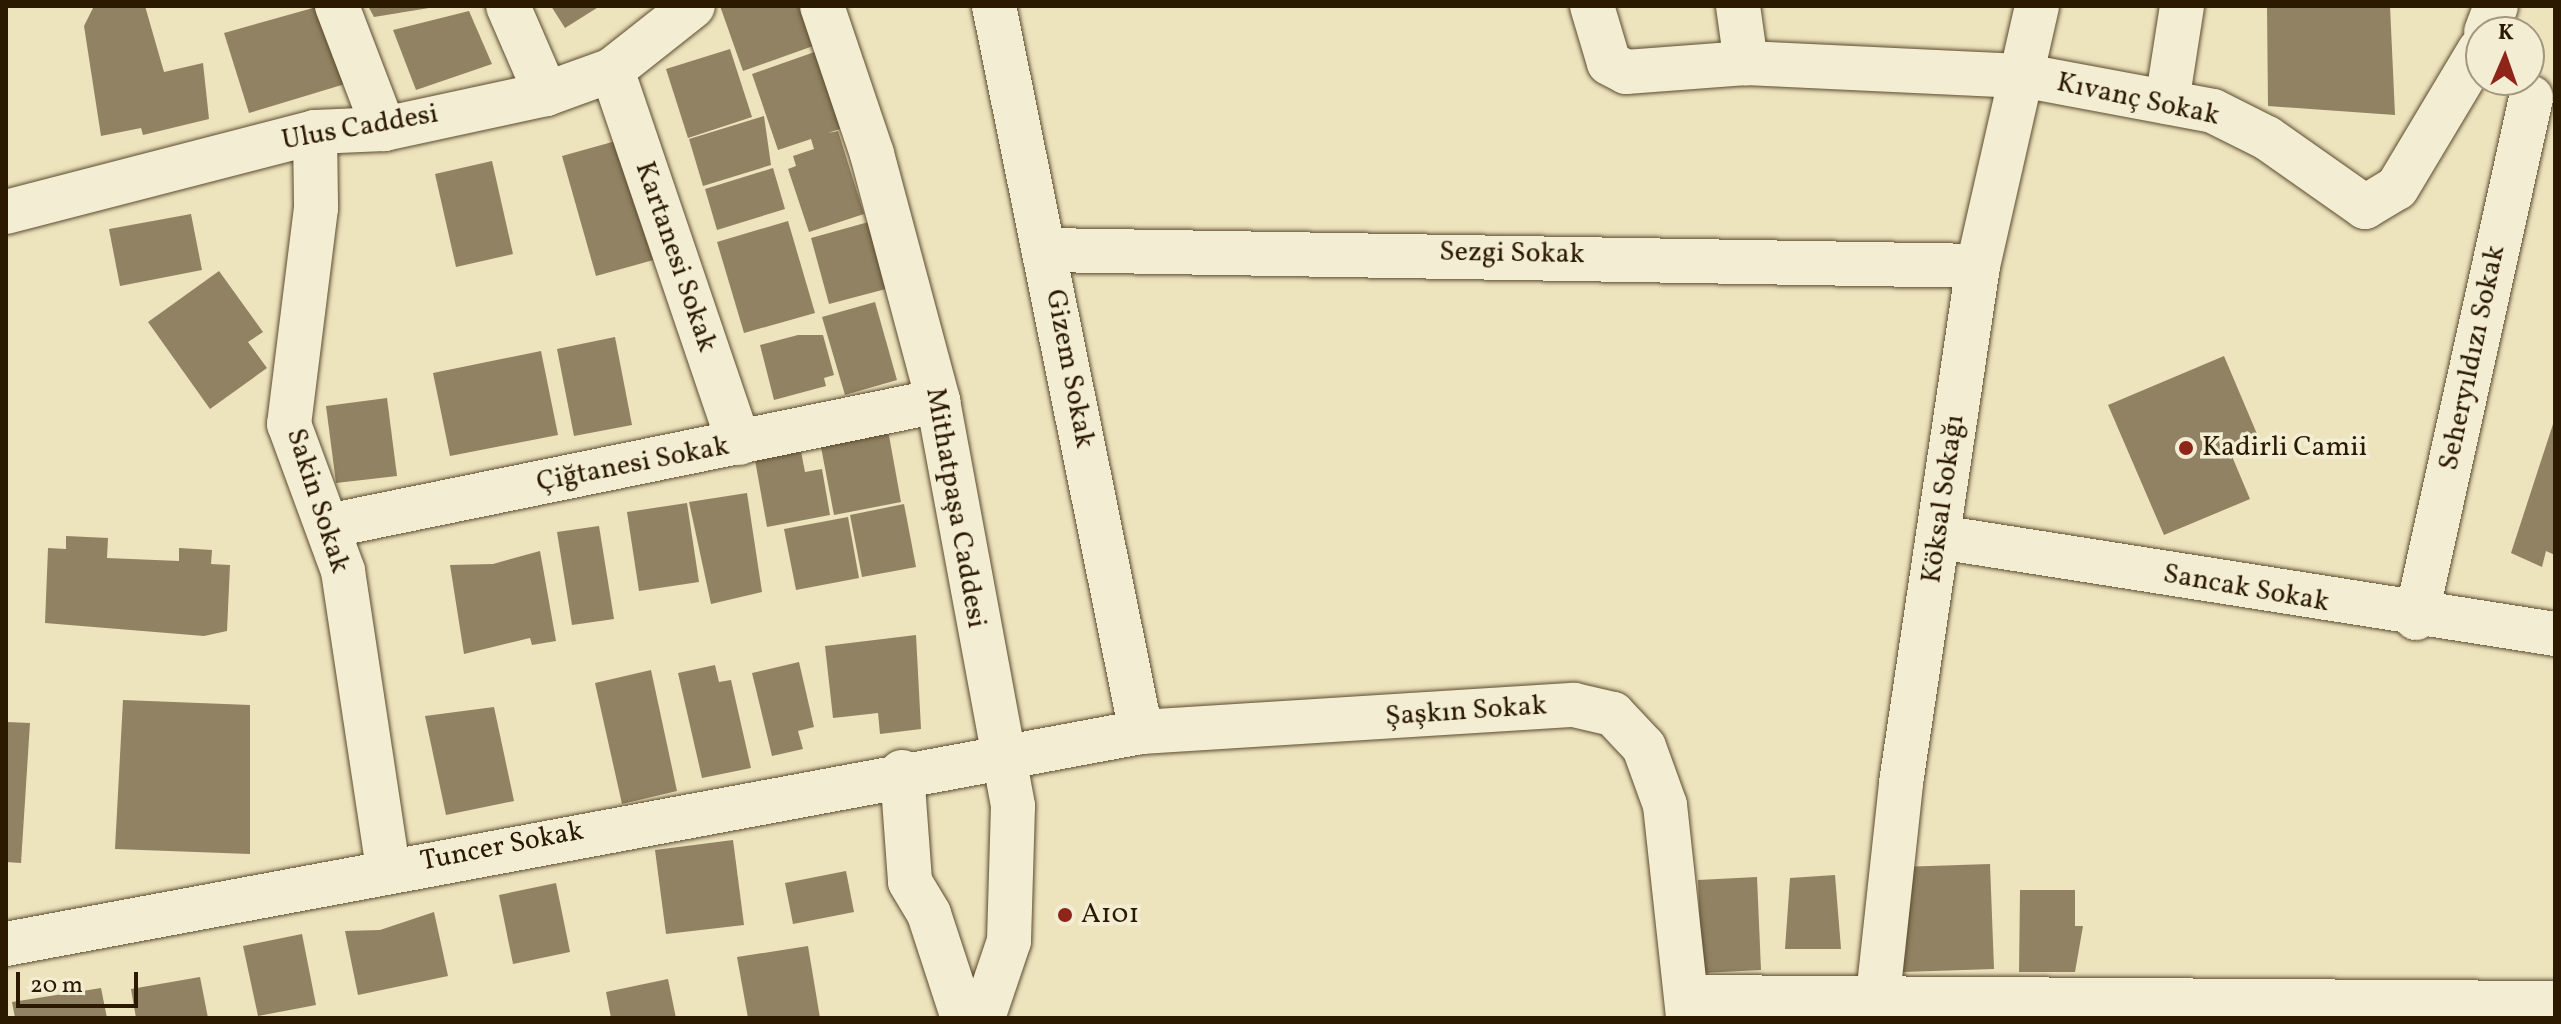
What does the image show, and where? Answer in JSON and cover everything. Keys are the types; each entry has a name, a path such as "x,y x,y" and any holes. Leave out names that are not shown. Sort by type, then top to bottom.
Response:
{"street":[{"path":"337,6 384,129"},
{"path":"508,6 546,94"},
{"name":"Ulus Caddesi","path":"6,212 315,132 384,129 546,94 612,70 693,6"},
{"name":"Mithatpaşa Caddesi","path":"822,6 872,154 938,401 998,755 1013,806 1009,941 983,1018"},
{"name":"Gizem Sokak","path":"994,6 1046,250 1141,732"},
{"name":"Kıvanç Sokak","path":"1592,6 1609,63 1626,72 1746,63 2026,76 2213,111 2267,138 2365,207 2397,188 2465,74"},
{"path":"1738,6 1746,63"},
{"name":"Köksal Sokağı","path":"1878,996 1978,266 2026,76 2037,6"},
{"path":"2167,102 2182,6"},
{"name":"Kartanesi Sokak","path":"612,70 739,443"},
{"name":"Seheryıldızı Sokak","path":"2416,618 2530,96"},
{"name":"Sakin Sokak","path":"315,132 316,208 289,424 343,571 388,868"},
{"name":"Sezgi Sokak","path":"1046,250 1978,266"},
{"name":"Çiğtanesi Sokak","path":"328,526 938,401"},
{"name":"Sancak Sokak","path":"1939,537 2416,618 2555,634"},
{"name":"Şaşkın Sokak","path":"998,755 1141,732 1574,705 1613,714 1644,747 1665,805 1689,1008"},
{"name":"Tuncer Sokak","path":"6,944 388,868 998,755"},
{"path":"902,772 910,882 929,914 963,1018"},
{"path":"1689,1008 1878,996 1952,1007 2555,1003"}],"building":[{"path":"94,6 145,6 164,72 203,63 209,119 143,135 141,128 101,136 84,26"},
{"path":"320,6 345,84 249,113 224,33"},
{"path":"368,6 429,6 429,8 374,17"},
{"path":"551,6 600,6 565,28"},
{"path":"720,6 802,6 816,45 743,71"},
{"path":"2267,6 2390,6 2395,115 2268,106"},
{"path":"469,11 492,64 416,90 393,30"},
{"path":"730,49 752,117 688,138 666,69"},
{"path":"823,49 849,126 828,133 838,131 864,214 809,232 788,169 796,166 793,156 814,149 811,139 778,150 752,74"},
{"path":"764,116 771,165 703,186 689,139"},
{"path":"623,139 657,259 596,276 562,156"},
{"path":"492,161 513,254 456,267 435,174"},
{"path":"773,168 785,209 717,230 705,189"},
{"path":"191,214 202,270 120,286 109,229"},
{"path":"883,218 901,285 829,304 811,238"},
{"path":"788,221 815,313 744,333 717,242"},
{"path":"219,271 263,332 248,342 267,368 210,409 148,322"},
{"path":"875,302 897,380 845,395 822,317"},
{"path":"798,335 823,335 834,375 824,378 826,386 774,400 760,345"},
{"path":"615,337 632,425 574,436 557,349"},
{"path":"541,351 558,435 450,456 433,373"},
{"name":"Kadirli Camii","path":"2224,356 2260,441 2231,454 2250,499 2164,535 2108,405"},
{"path":"387,398 397,476 336,483 326,406"},
{"path":"2554,421 2555,555 2546,551 2542,567 2511,553"},
{"path":"888,430 901,502 834,515 820,442"},
{"path":"799,441 805,472 822,469 830,515 767,527 753,449"},
{"path":"747,493 762,592 711,604 689,502"},
{"path":"687,503 699,582 639,591 627,512"},
{"path":"904,504 916,567 862,577 850,515"},
{"path":"848,517 859,578 796,590 784,529"},
{"path":"599,526 614,619 572,625 557,532"},
{"path":"66,536 108,538 107,558 179,561 179,548 212,550 211,564 230,565 227,631 204,636 45,623 48,548 66,549"},
{"path":"540,551 556,641 532,645 530,638 464,654 450,565 493,564"},
{"path":"916,635 921,729 880,734 878,713 833,718 825,646"},
{"path":"799,662 814,727 798,731 803,749 772,756 752,673"},
{"path":"715,665 719,682 731,680 751,768 702,778 678,673"},
{"path":"651,670 677,791 622,804 595,683"},
{"path":"123,700 250,705 250,854 115,849"},
{"path":"494,707 514,801 446,815 425,716"},
{"path":"6,722 30,723 21,863 6,862"},
{"path":"733,840 744,925 666,934 655,850"},
{"path":"1990,864 1994,969 1903,972 1899,867"},
{"path":"846,871 854,912 793,924 785,883"},
{"path":"1835,875 1841,949 1785,949 1790,878"},
{"path":"1757,877 1761,970 1702,973 1698,880"},
{"path":"556,883 570,952 513,964 499,895"},
{"path":"2020,890 2075,890 2075,926 2083,926 2075,972 2019,972"},
{"path":"434,912 448,976 358,995 345,931 380,930"},
{"path":"302,934 316,1005 258,1016 243,946"},
{"path":"808,946 820,1018 748,1018 737,957"},
{"path":"200,977 208,1018 136,1018 131,989"},
{"path":"668,979 676,1018 611,1018 606,992"},
{"path":"101,988 107,1018 15,1018 12,1002"}],"place":[{"name":"Kadirli Camii","path":"2186,448"},
{"name":"A101","path":"1065,915"}]}
